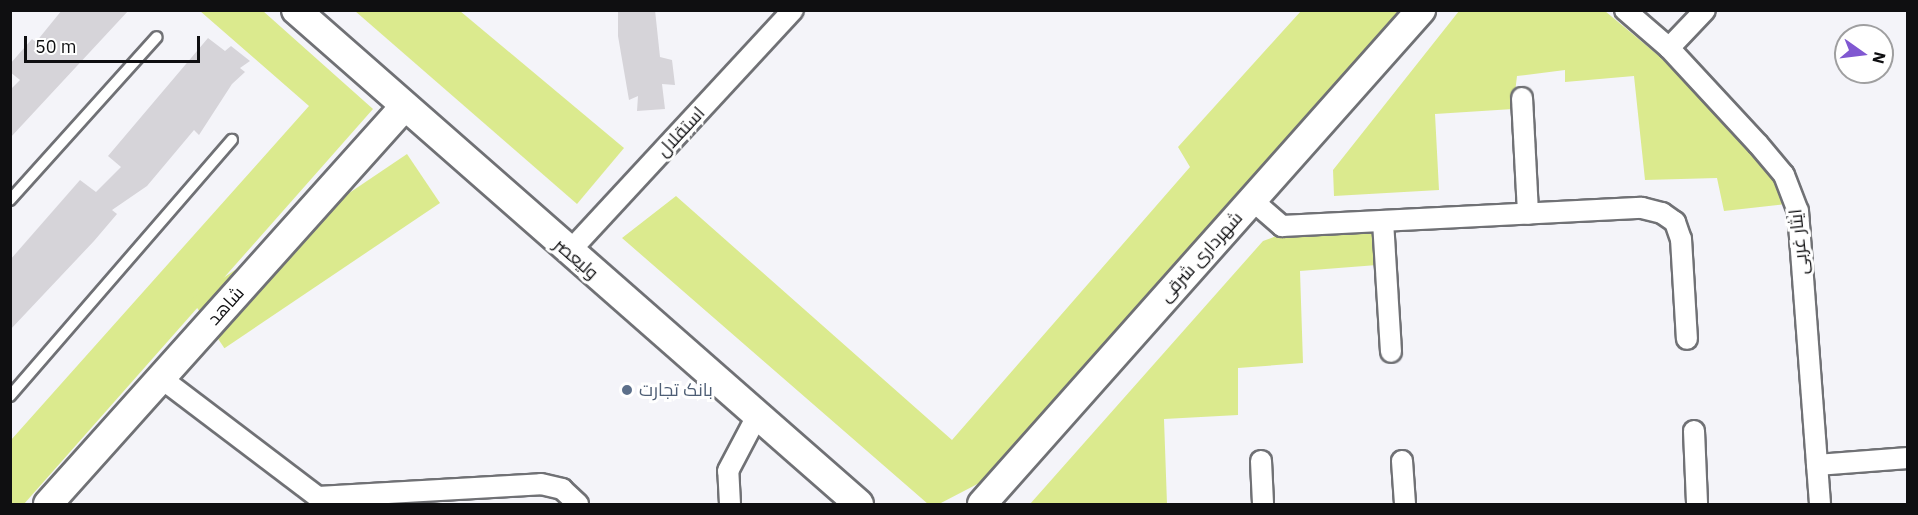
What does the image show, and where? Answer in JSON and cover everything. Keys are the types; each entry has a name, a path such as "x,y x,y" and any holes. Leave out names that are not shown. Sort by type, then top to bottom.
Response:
{"main road":[{"name":"ولیعصر","path":"296,10 568,253 859,504"},
{"name":"شهرداری شرقی","path":"982,504 1421,10"},
{"name":"شاهد","path":"48,504 404,107"}],"street":[{"name":"استقلال","path":"568,253 793,10"},
{"name":"ایثار غربی","path":"1625,10 1669,48 1784,175 1798,211 1821,504"},
{"path":"1669,48 1705,10"},
{"path":"1522,98 1528,214"},
{"path":"1252,200 1282,226 1642,208 1662,213 1675,222 1681,239 1687,339"},
{"path":"1383,221 1391,352"},
{"path":"161,378 318,501 541,484 562,489 578,504"},
{"path":"730,504 728,471 757,416"},
{"path":"1694,431 1698,504"},
{"path":"1817,465 1908,458"},
{"path":"1261,461 1263,504"},
{"path":"1402,461 1405,504"}],"lane":[{"path":"10,200 157,37"},
{"path":"10,396 232,140"}],"green space":[{"path":"200,11 263,11 373,109 24,504 11,504 11,440 309,106"},
{"path":"355,11 460,11 624,148 577,204"},
{"path":"1301,11 1405,11 989,478 939,504 928,504 622,238 676,196 952,440 1190,167 1178,147"},
{"path":"1459,11 1605,11 1659,56 1755,152 1780,185 1786,204 1724,211 1717,178 1645,180 1634,76 1565,82 1565,70 1517,76 1513,109 1435,114 1439,190 1334,196 1333,170"},
{"path":"407,154 440,203 224,348 191,299"},
{"path":"1376,231 1377,265 1300,271 1303,363 1238,368 1238,415 1164,419 1167,504 1030,504 1263,241 1279,235"}],"building":[{"path":"62,10 129,10 10,138 10,90 20,80 10,72 10,64 32,39 36,42"},
{"path":"618,10 655,10 660,57 672,60 675,85 662,84 665,109 637,111 638,96 629,100 618,36"},
{"path":"208,38 225,51 231,46 250,61 240,68 245,72 232,84 199,135 194,130 147,186 112,210 117,214 10,330 10,260 80,180 96,192 121,167 108,156"}],"place":[{"name":"بانک تجارت","path":"627,390"}]}
